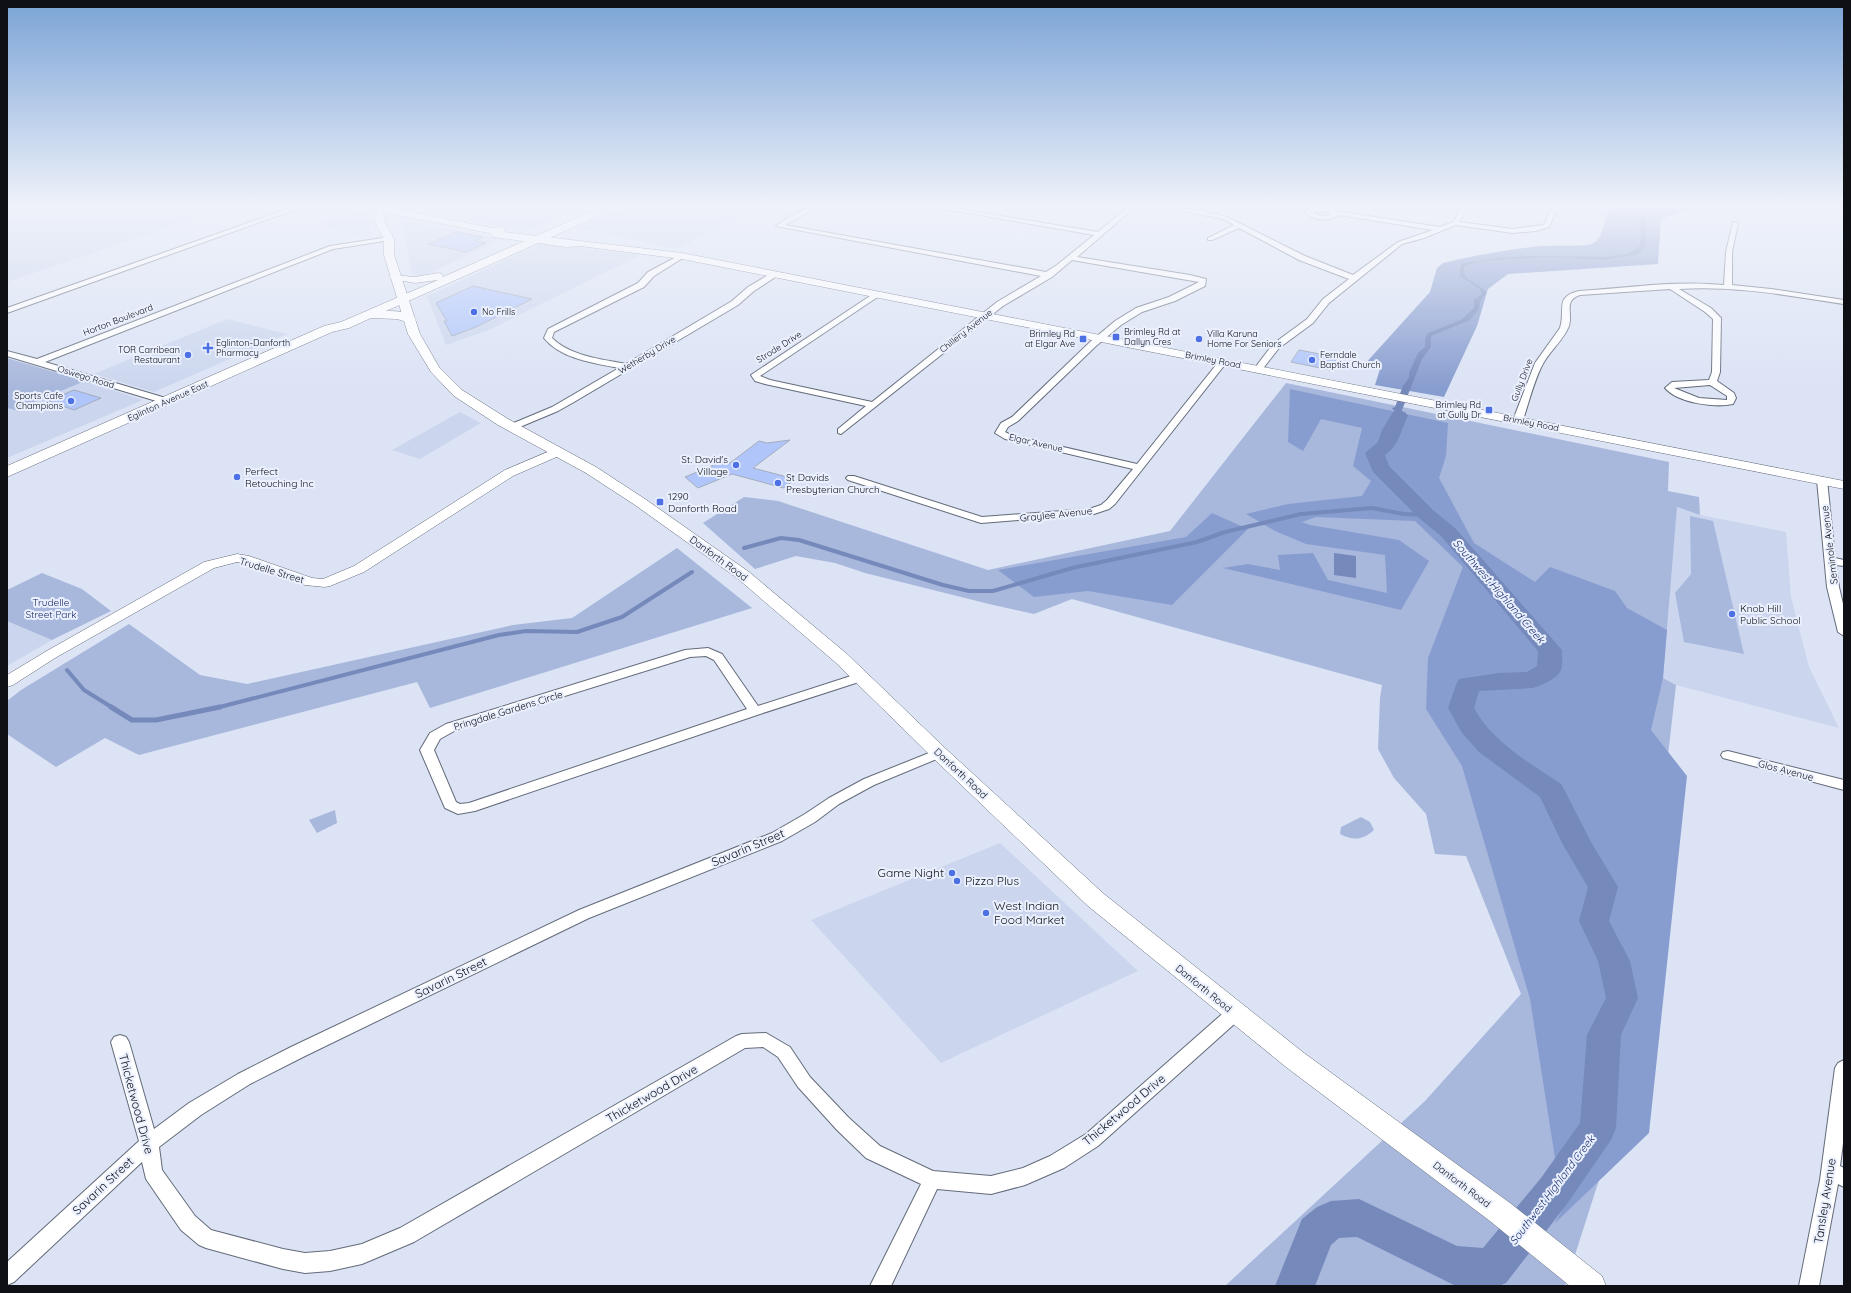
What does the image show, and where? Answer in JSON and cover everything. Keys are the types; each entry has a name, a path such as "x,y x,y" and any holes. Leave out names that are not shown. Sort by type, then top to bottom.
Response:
{"main road":[{"name":"Danforth Road","path":"393,267 421,348 446,382 476,406 591,470 640,502 744,575 818,637 1096,900 1295,1060 1500,1212 1592,1286"},
{"name":"Eglinton Avenue East","path":"7,472 328,329 345,325 365,316 439,275 456,267"},
{"name":"Eglinton Avenue East","path":"328,329 335,322 402,296 466,267"},
{"name":"Brimley Road","path":"741,267 1844,485"},
{"path":"396,277 415,280 439,275"},
{"path":"365,316 398,315 410,319"}],"street":[{"path":"7,311 130,267"},
{"name":"Horton Boulevard","path":"37,362 280,267"},
{"path":"627,367 575,354 555,346 548,338 548,335 551,331 641,285 651,274 662,267"},
{"path":"1007,267 1049,275"},
{"name":"Chillery Avenue","path":"841,431 1015,294 1049,275 1059,267"},
{"path":"1100,338 1126,317 1178,296 1202,284 1203,281 1190,277 1129,267"},
{"path":"1326,267 1354,278"},
{"path":"1258,369 1276,346 1310,321 1326,301 1368,267"},
{"path":"1728,286 1729,267"},
{"name":"Wetherby Drive","path":"512,427 555,409 734,303 751,289 776,274"},
{"name":"Gully Drive","path":"1518,420 1539,363 1564,328 1566,321 1566,301 1570,296 1592,292 1671,287 1728,286 1844,302"},
{"path":"1671,287 1708,310 1717,318 1716,372 1712,382"},
{"name":"Strode Drive","path":"873,405 768,382 758,379 755,374 876,294"},
{"name":"Elgar Avenue","path":"1100,338 1015,419 1004,425 1000,433 1008,438 1138,467"},
{"name":"Oswego Road","path":"7,353 166,402"},
{"name":"Graylee Avenue","path":"850,478 987,520 1101,509 1111,502 1223,362"},
{"path":"1712,382 1731,394 1732,398 1730,402 1721,403 1702,401 1677,394 1669,388 1672,384 1712,382"},
{"name":"Trudelle Street","path":"7,682 50,655 209,565 237,558 310,582 325,583 340,578 359,569 509,473 557,452"},
{"name":"Seminole Avenue","path":"1822,480 1833,587 1844,632"},
{"path":"1830,560 1844,563"},
{"name":"Pringdale Gardens Circle","path":"755,710 718,657 708,652 689,654 451,727 435,736 427,750 448,803 455,808 467,808 755,710 861,677"},
{"name":"Savarin Street","path":"7,1275 148,1144 201,1105 244,1079 584,914 777,838 834,801 869,782 939,752"},
{"name":"Glos Avenue","path":"1728,755 1844,785"},
{"name":"Thicketwood Drive","path":"120,1042 148,1144 153,1173 188,1224 206,1238 283,1259 305,1263 330,1261 362,1254 407,1235 742,1041 766,1040 784,1052 804,1082 843,1124 873,1152 905,1168 932,1180 991,1185 1025,1176 1057,1162 1092,1140 1235,1013"},
{"name":"Tansley Avenue","path":"1809,1286 1837,1174 1844,1068"},
{"path":"880,1286 932,1180"}],"shaded area":[{"path":"7,267 50,267 7,282"},
{"path":"411,267 442,267 421,277 412,274"},
{"path":"490,267 615,267 491,329 446,345 427,296"},
{"path":"1460,267 1464,267 1465,277 1487,292 1480,301 1479,309 1470,320 1431,336 1431,347 1422,359 1402,410 1404,419 1394,431 1387,445 1386,433 1393,423 1392,417 1395,412 1392,408 1395,407 1403,386 1409,378 1409,373 1418,353 1425,347 1425,339 1428,333 1461,320 1474,308 1474,300 1482,294 1480,289 1460,276"},
{"path":"1608,267 1508,274 1488,289 1477,326 1444,397 1375,385 1380,369 1364,365 1430,292 1437,268"},
{"path":"227,319 287,334 154,392 94,374"},
{"path":"85,381 143,400 7,458 7,408 15,410"},
{"path":"1290,389 1448,423 1446,456 1439,478 1474,543 1535,582 1550,567 1615,591 1627,608 1667,630 1663,678 1651,730 1687,776 1649,1133 1554,1224 1563,1209 1530,999 1462,766 1426,709 1428,658 1463,567 1415,521 1316,517 1302,522 1310,525 1399,540 1429,561 1401,610 1223,568 1248,564 1280,570 1278,555 1313,553 1328,580 1387,593 1385,555 1306,544 1275,531 1246,514 1288,504 1362,496 1371,481 1353,466 1362,428 1321,419 1303,451 1288,442"},
{"path":"460,412 481,423 420,459 392,450"},
{"name":"Knob Hill Public School","path":"1677,507 1700,515 1786,532 1791,597 1809,667 1839,728 1676,685 1663,678"},
{"path":"1212,513 1248,529 1172,605 1088,591 1034,597 998,570 1186,537"},
{"path":"1334,553 1356,556 1356,578 1334,575"},
{"path":"7,621 52,640 7,666"},
{"path":"1000,843 1138,971 941,1063 811,920"}],"green space":[{"path":"7,358 85,381 15,410 7,408"},
{"path":"1286,383 1669,462 1668,491 1699,497 1700,515 1677,507 1663,678 1676,685 1662,808 1615,1130 1565,1286 1225,1286 1425,1101 1521,994 1466,856 1435,854 1426,814 1394,778 1378,749 1382,685 1072,599 1034,614 865,573 835,563 796,556 755,569 703,523 744,497 778,501 988,570 1170,531"},
{"path":"1690,516 1713,521 1744,654 1684,642 1675,593 1691,574"},
{"path":"677,548 752,608 430,708 417,682 139,755 105,738 56,767 7,734 7,701 21,690 129,624 200,675 247,684 513,625 572,618"},
{"name":"Trudelle Street Park","path":"42,573 82,589 111,611 52,640 7,621 7,590"},
{"path":"335,810 337,823 317,833 309,820"},
{"path":"1361,817 1370,822 1374,830 1362,838 1349,838 1340,834 1341,827"}],"building":[{"name":"No Frills","path":"473,286 532,299 476,327 452,336 444,321 447,321 436,303"},
{"name":"Ferndale Baptist Church","path":"1299,350 1337,358 1330,370 1291,362"},
{"name":"Sports Cafe Champions","path":"74,390 101,398 74,410 48,401"},
{"name":"St. David's Village","path":"790,440 753,468 795,479 784,488 732,474 698,488 685,477 726,460 730,463 759,441 767,443"}],"waterway":[{"name":"Southwest Highland Creek","path":"1295,1286 1316,1232 1331,1220 1359,1218 1454,1265 1492,1269 1554,1191 1598,1128 1604,1035 1622,998 1614,961 1594,921 1603,887 1578,845 1551,791 1488,746 1471,727 1461,708 1468,685 1499,681 1533,680 1549,669 1550,650 1448,532 1427,515 1380,468 1375,453 1387,445 1391,430 1399,416"},
{"path":"744,548 781,538 799,540 943,585 969,591 993,591 1072,568 1197,542 1225,532 1301,514 1372,508 1404,514 1427,515"},
{"path":"219,707 499,635 526,631 577,632 622,617 692,572"},
{"path":"67,670 84,690 113,708"},
{"path":"111,707 132,720 156,720 219,707"}],"place":[{"name":"No Frills","path":"474,312"},
{"name":"Brimley Rd at Dallyn Cres","path":"1116,337"},
{"name":"Brimley Rd at Elgar Ave","path":"1083,339"},
{"name":"Villa Karuna Home For Seniors","path":"1199,339"},
{"name":"Eglinton-Danforth Pharmacy","path":"208,348"},
{"name":"TOR Carribean Restaurant","path":"188,355"},
{"name":"Ferndale Baptist Church","path":"1312,360"},
{"name":"Sports Cafe Champions","path":"71,401"},
{"name":"Brimley Rd at Gully Dr","path":"1489,410"},
{"name":"St. David's Village","path":"736,465"},
{"name":"Perfect Retouching Inc","path":"237,477"},
{"name":"St Davids Presbyterian Church","path":"778,483"},
{"name":"1290 Danforth Road","path":"660,502"},
{"name":"Knob Hill Public School","path":"1732,614"},
{"name":"Game Night","path":"952,873"},
{"name":"Pizza Plus","path":"957,881"},
{"name":"West Indian Food Market","path":"986,913"}]}
